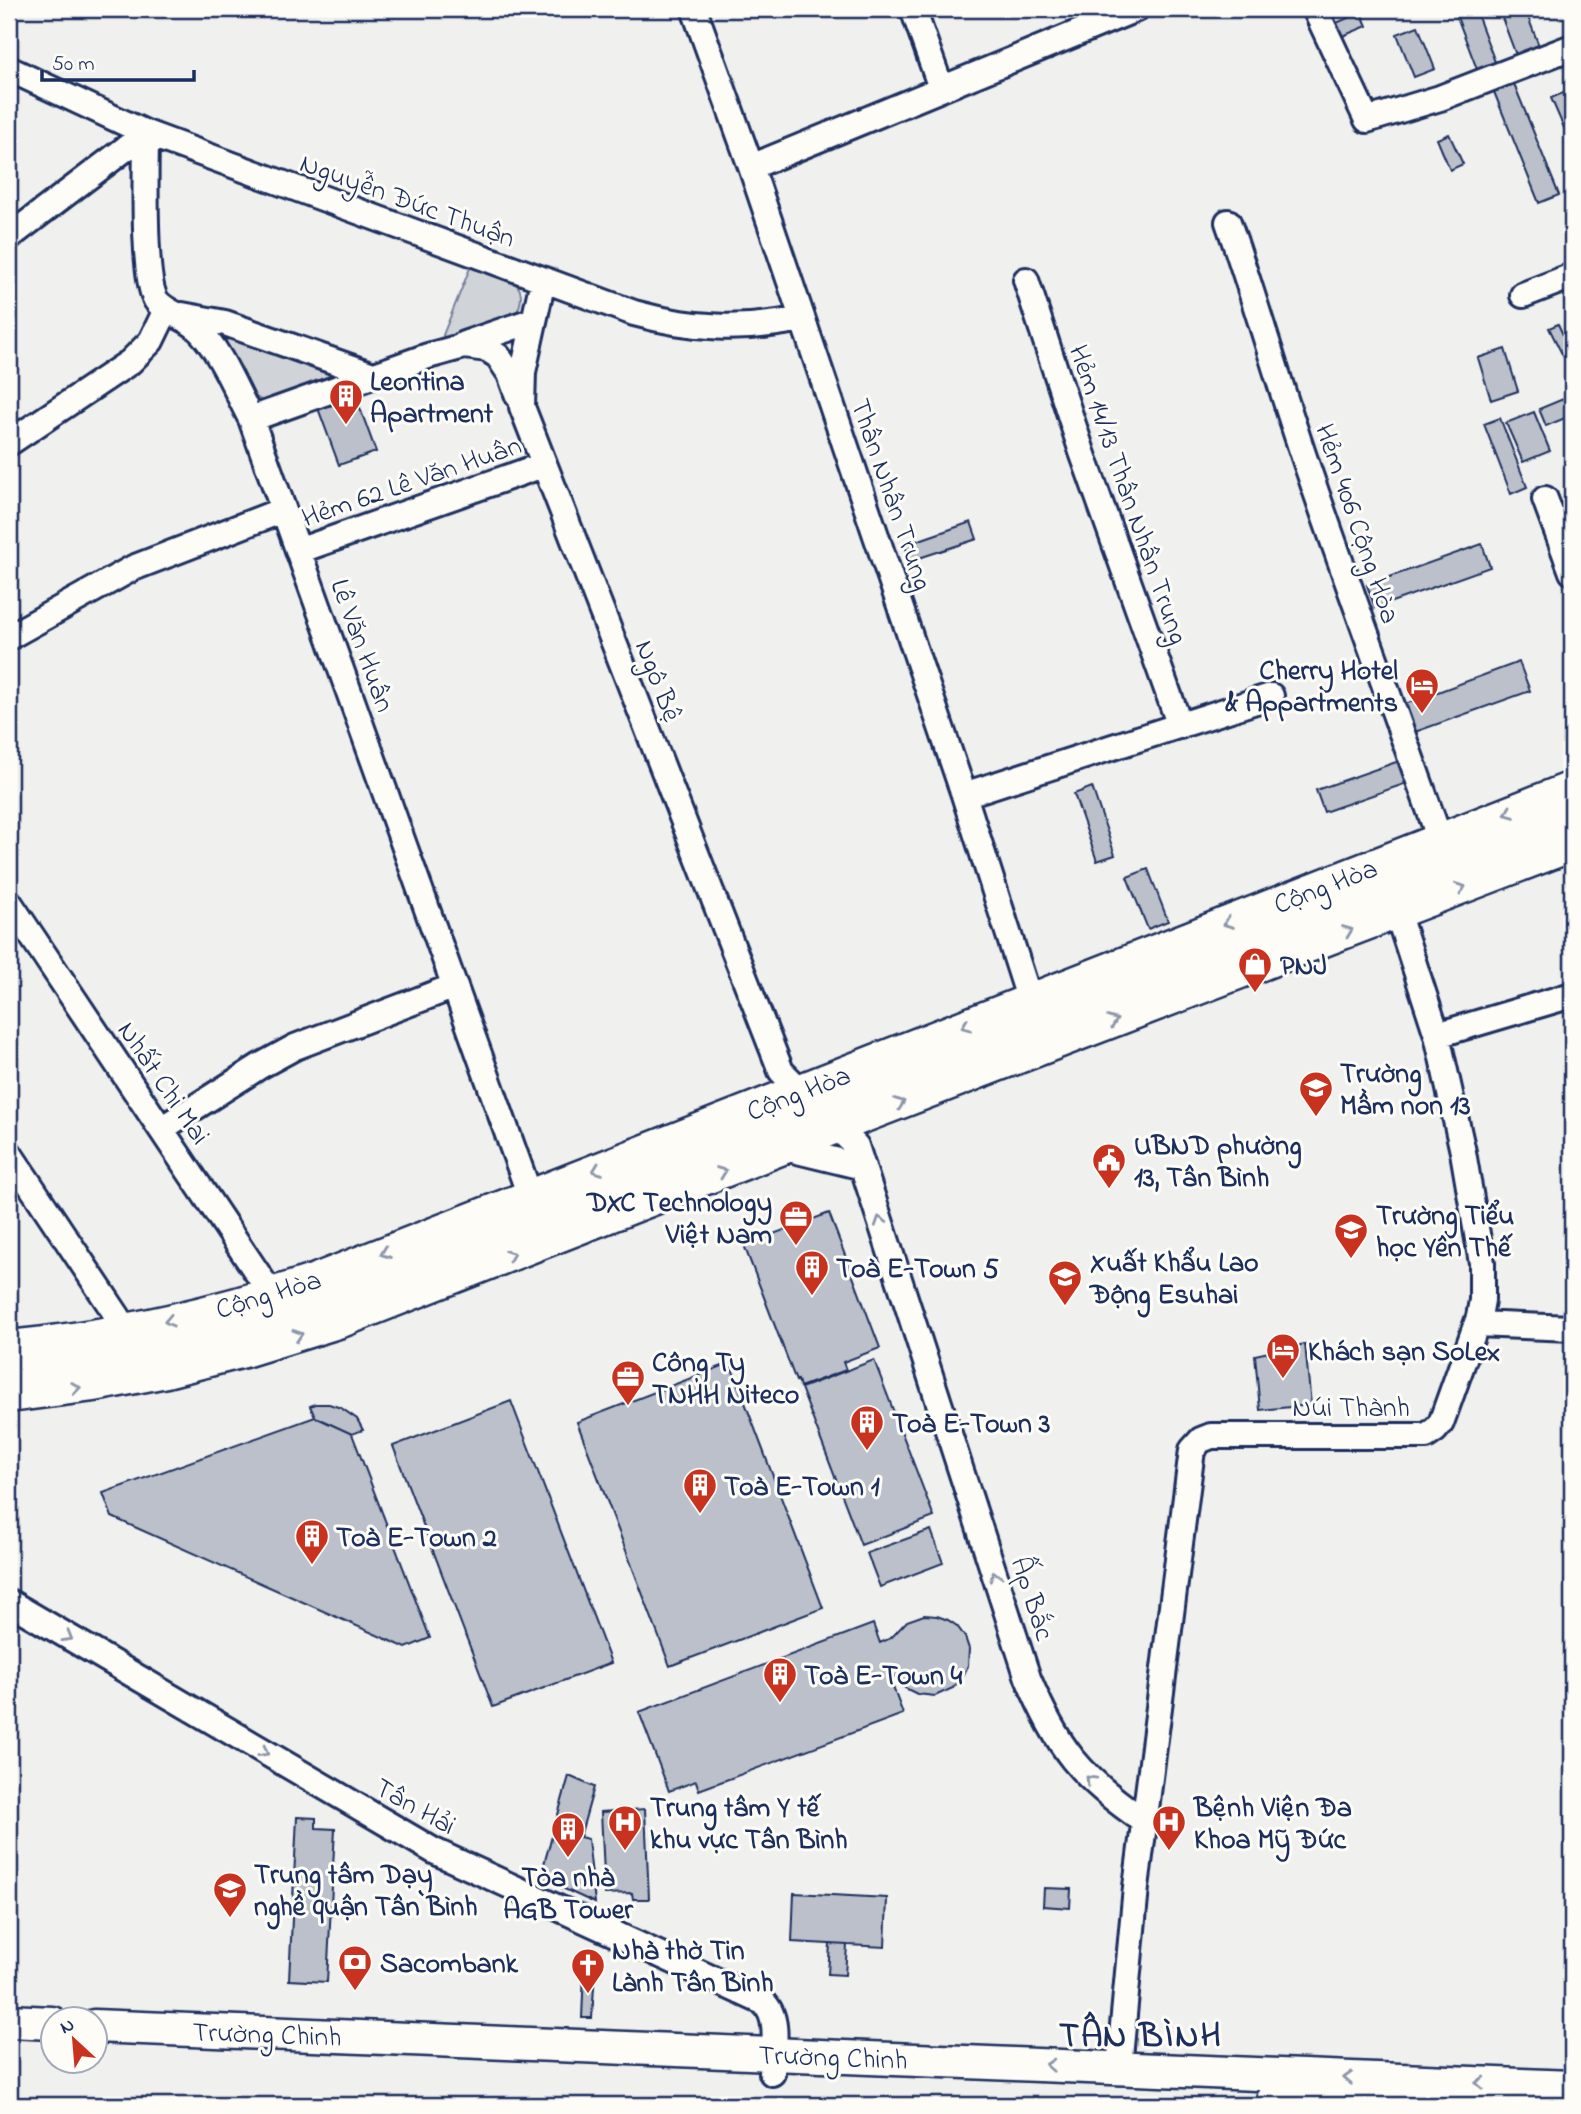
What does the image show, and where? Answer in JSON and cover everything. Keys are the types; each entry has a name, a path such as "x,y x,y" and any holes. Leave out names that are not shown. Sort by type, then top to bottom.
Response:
{"main road":[{"name":"Cộng Hòa","path":"9,1396 94,1385 205,1362 285,1339 384,1304 785,1148 819,1109 1030,1001 1572,788"},
{"name":"Cộng Hòa","path":"9,1371 172,1345 287,1314 1572,815"},
{"name":"Cộng Hòa","path":"9,1347 126,1329 211,1312 272,1295 530,1196 819,1109 1397,912 1572,845"},
{"path":"9,2021 38,2022"},
{"name":"Trường Chinh","path":"108,2028 164,2039"},
{"name":"Trường Chinh","path":"108,2044 164,2039 773,2063 1418,2096 1481,2105"},
{"path":"9,2042 38,2043"},
{"name":"Trường Chinh","path":"1418,2096 1572,2087"}],"street":[{"name":"Thân Nhân Trung","path":"694,9 751,167 964,795 1030,1001"},
{"path":"913,9 942,88"},
{"path":"751,167 942,88 1096,17 1136,9"},
{"path":"1315,9 1367,120 1440,98 1572,47"},
{"name":"Nguyễn Đức Thuận","path":"9,69 146,133 634,313 678,323 742,328 801,319"},
{"path":"9,237 146,133"},
{"name":"Lê Văn Huân","path":"146,133 151,283 158,303 197,328 213,349 251,419 530,1196"},
{"name":"Hẻm 406 Cộng Hòa","path":"1228,222 1306,463 1440,840"},
{"path":"1523,295 1572,276"},
{"name":"Ngô Bệ","path":"543,280 523,372 522,407 781,1071 819,1109"},
{"name":"Hẻm 14/13 Thân Nhân Trung","path":"1026,280 1082,452 1180,726"},
{"path":"9,443 130,362 174,313 225,323 373,375"},
{"path":"251,419 534,320"},
{"path":"447,350 473,346 487,349 498,356 510,374 522,407"},
{"name":"Hẻm 62 Lê Văn Huân","path":"298,551 543,465"},
{"path":"1545,499 1572,572"},
{"path":"9,637 133,568 283,509"},
{"path":"964,795 1271,696"},
{"name":"Nhất Chi Mai","path":"9,902 272,1295"},
{"name":"Núi Thành","path":"1144,1821 1194,1446 1211,1436 1426,1436 1441,1423 1477,1324 1482,1300 1482,1264 1463,1152 1437,1035 1397,912"},
{"path":"161,1129 295,1047 455,986"},
{"path":"1437,1035 1572,995"},
{"name":"Ấp Bắc","path":"819,1109 856,1146 1024,1665 1041,1709 1057,1740 1080,1770 1110,1798 1144,1821"},
{"path":"785,1148 863,1167"},
{"path":"9,1153 126,1329"},
{"path":"1477,1324 1572,1328"},
{"name":"Tân Hải","path":"9,1602 434,1851 762,2002 770,2010 774,2021 773,2063"},
{"path":"1118,2079 1144,1821"}],"shaded area":[{"path":"472,263 511,279 521,294 520,304 515,316 445,340 443,335"},
{"path":"230,336 328,370 333,374 332,381 284,398 265,401 259,399 245,383 228,347 226,342"}],"building":[{"path":"1454,9 1475,9 1498,70 1480,77"},
{"path":"1525,9 1539,46 1516,55 1501,15"},
{"path":"1361,12 1367,26 1338,38 1332,25"},
{"path":"1418,26 1435,69 1414,77 1397,34"},
{"path":"1512,79 1559,195 1539,203 1492,87"},
{"path":"1570,90 1572,124 1564,128 1551,98"},
{"path":"1449,134 1463,164 1450,170 1437,139"},
{"path":"1558,324 1572,354 1564,358 1549,328"},
{"path":"1505,349 1518,391 1491,400 1478,358"},
{"name":"Leontina Apartment","path":"352,386 376,452 339,465 315,400"},
{"path":"1563,399 1570,416 1546,426 1539,409"},
{"path":"1534,412 1550,451 1523,462 1506,423"},
{"path":"1500,418 1527,487 1511,494 1484,424"},
{"path":"971,522 977,539 910,561 905,545"},
{"path":"1482,544 1490,567 1375,608 1367,585"},
{"path":"1519,662 1530,691 1415,732 1405,704"},
{"path":"1402,760 1410,782 1324,812 1316,790"},
{"path":"1092,787 1115,855 1097,861 1074,794"},
{"path":"1148,869 1168,921 1148,929 1127,877"},
{"name":"Toà E-Town 5","path":"829,1213 880,1348 843,1362 846,1370 800,1387 744,1245"},
{"name":"Khách sạn SoLex","path":"1305,1344 1311,1405 1260,1410 1255,1355"},
{"name":"Toà E-Town 3","path":"874,1360 934,1517 861,1545 801,1388"},
{"name":"Toà E-Town 1","path":"730,1363 823,1608 670,1666 577,1422"},
{"path":"511,1401 611,1663 493,1707 393,1446"},
{"path":"316,1404 341,1408 357,1419 363,1430 352,1434 315,1417 310,1406"},
{"name":"Toà E-Town 2","path":"315,1417 352,1434 430,1638 406,1648 112,1517 103,1493"},
{"path":"931,1530 943,1563 880,1587 867,1553"},
{"name":"Toà E-Town 4","path":"924,1615 948,1620 957,1626 965,1637 969,1649 968,1666 953,1688 935,1696 917,1694 901,1686 890,1670 887,1671 903,1714 699,1790 696,1781 669,1791 639,1712 873,1624 880,1643 891,1638 907,1621"},
{"name":"Tòa nhà AGB Tower","path":"569,1776 594,1787 580,1837 588,1839 595,1903 540,1878"},
{"name":"Trung tâm Y tế khu vực Tân Bình","path":"645,1809 649,1899 633,1899 632,1893 605,1894 601,1812"},
{"path":"297,1817 316,1818 316,1828 335,1829 327,1982 289,1980"},
{"path":"1044,1888 1071,1889 1070,1908 1043,1906"},
{"path":"794,1893 887,1898 885,1947 792,1942"},
{"path":"830,1944 847,1945 845,1975 828,1974"},
{"name":"Nhà thờ Tin Lành Tân Bình","path":"584,1971 595,1972 592,2018 582,2018"}],"place":[{"name":"Leontina Apartment","path":"346,426"},
{"name":"Cherry Hotel & Appartments","path":"1422,715"},
{"name":"PNJ","path":"1255,994"},
{"name":"Trường Mầm non 13","path":"1316,1118"},
{"name":"UBND phường 13, Tân Bình","path":"1109,1190"},
{"name":"DXC Technology Việt Nam","path":"796,1247"},
{"name":"Trường Tiểu học Yên Thế","path":"1351,1260"},
{"name":"Toà E-Town 5","path":"812,1297"},
{"name":"Xuất Khẩu Lao Động Esuhai","path":"1065,1307"},
{"name":"Khách sạn SoLex","path":"1283,1380"},
{"name":"Công Ty TNHH Niteco","path":"628,1407"},
{"name":"Toà E-Town 3","path":"867,1452"},
{"name":"Toà E-Town 1","path":"700,1515"},
{"name":"Toà E-Town 2","path":"312,1566"},
{"name":"Toà E-Town 4","path":"780,1704"},
{"name":"Trung tâm Y tế khu vực Tân Bình","path":"625,1852"},
{"name":"Bệnh Viện Đa Khoa Mỹ Đức","path":"1169,1852"},
{"name":"Tòa nhà AGB Tower","path":"568,1859"},
{"name":"Trung tâm Dạy nghề quận Tân Bình","path":"230,1919"},
{"name":"Sacombank","path":"355,1992"},
{"name":"Nhà thờ Tin Lành Tân Bình","path":"588,1995"}],"district":[{"name":"TÂN BÌNH","path":"1141,2034"}]}
